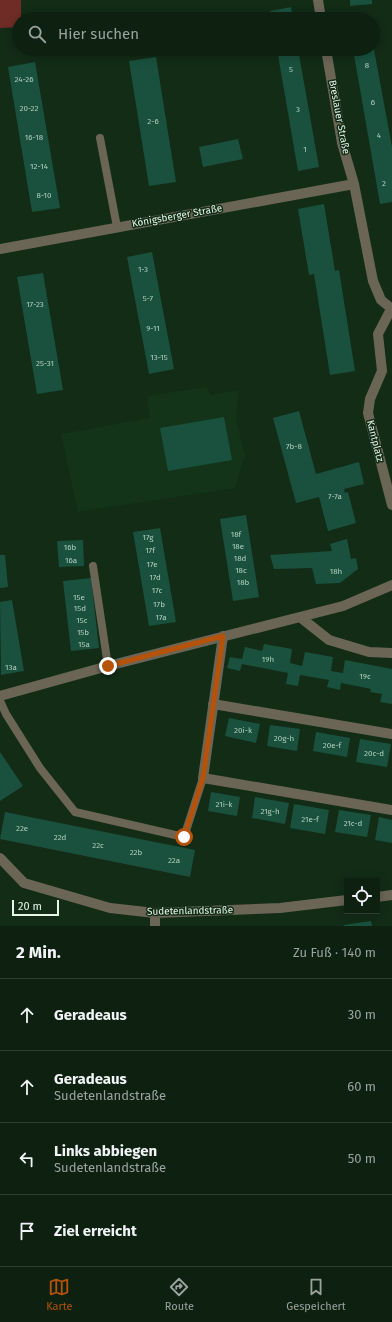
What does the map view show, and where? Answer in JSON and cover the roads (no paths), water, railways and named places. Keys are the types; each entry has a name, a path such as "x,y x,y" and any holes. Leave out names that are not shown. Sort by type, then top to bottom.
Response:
{"street":[{"path":"318,0 320,12"},
{"name":"Breslauer Straße","path":"327,56 342,143 354,184"},
{"name":"Königsberger Straße","path":"0,249 354,184"},
{"name":"Kantplatz","path":"354,184 373,281 381,300 391,309 378,334 382,371 370,398 368,413 392,505"},
{"path":"0,696 108,666 343,606 392,585"},
{"path":"300,617 329,640 369,652 392,653"},
{"path":"223,636 203,778 392,810"},
{"path":"213,704 392,734"},
{"name":"Sudetenlandstraße","path":"0,858 24,883 110,908 155,913 280,908 344,900"},
{"path":"380,897 392,895"},
{"path":"155,913 155,926"}],"lane":[{"path":"100,138 117,227"},
{"path":"93,566 108,666"},
{"path":"0,701 6,714 40,768 75,812 184,837 203,778"}]}
